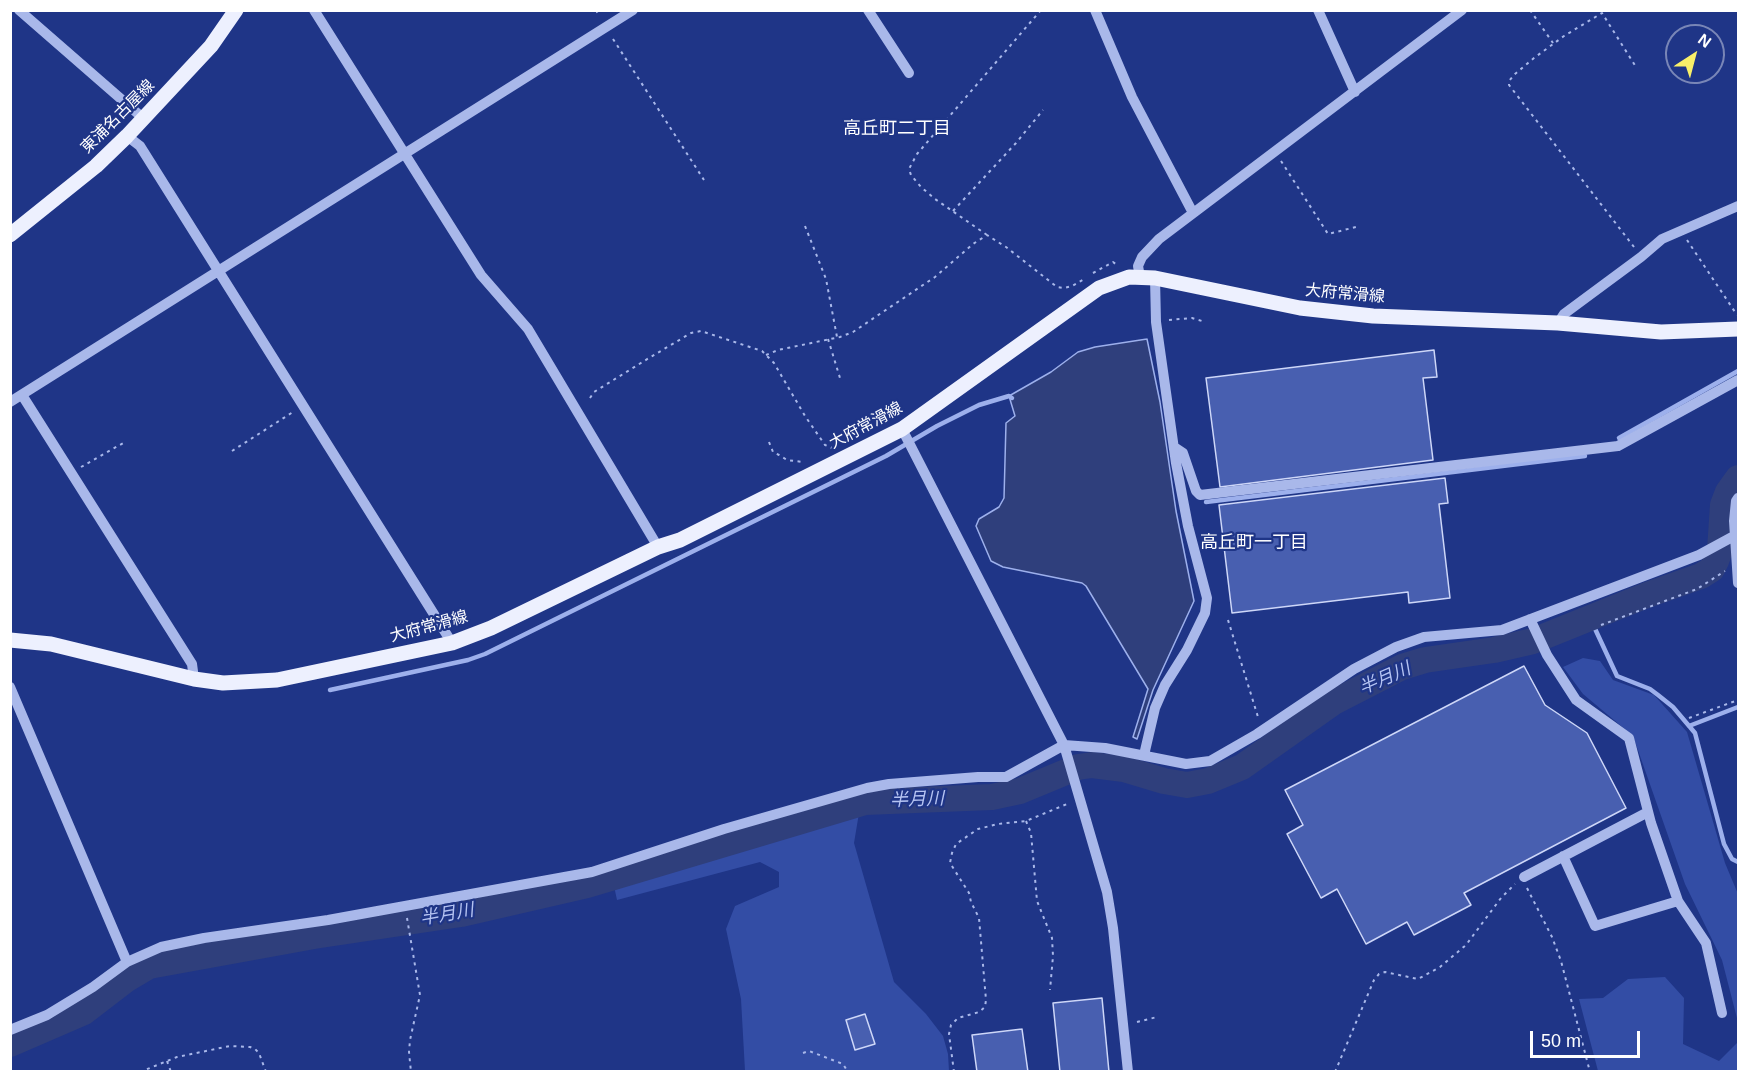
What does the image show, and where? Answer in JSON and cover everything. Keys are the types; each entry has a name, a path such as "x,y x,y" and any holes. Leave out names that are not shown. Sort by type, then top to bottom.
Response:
{"main road":[{"name":"東浦名古屋線","path":"10,236 96,166 127,136 211,46 236,10"},
{"name":"大府常滑線","path":"10,639 51,644 194,679 223,683 277,680 452,643 491,628 658,547 680,540 902,429 1100,288 1134,277 1155,278 1300,308 1373,316 1558,322 1661,332 1738,329"}],"street":[{"path":"19,10 144,118"},
{"path":"314,10 480,275 528,329 658,547"},
{"path":"10,402 633,10"},
{"path":"868,10 909,73"},
{"path":"1095,10 1132,97 1193,213"},
{"path":"1318,10 1355,92"},
{"path":"1134,277 1142,257 1159,239 1461,10"},
{"path":"127,136 140,146 452,643"},
{"path":"1558,322 1564,314 1662,239 1738,206"},
{"path":"1144,754 1155,708 1165,685 1187,650 1205,613 1207,598 1188,526 1174,447 1156,322 1155,278"},
{"path":"1174,447 1183,453 1196,491 1200,495 1618,446 1738,380"},
{"path":"22,395 192,664 194,679"},
{"path":"902,429 1064,745 1107,892 1128,1071"},
{"path":"1738,498 1730,538 1738,583"},
{"path":"10,1030 47,1015 70,1002 127,962 161,947 204,938 328,920 592,872 724,829 867,788 900,783 1006,777 1064,745 1144,754 1186,764 1210,761 1264,729 1354,669 1396,647 1424,637 1502,630 1711,550 1730,538"},
{"path":"1530,619 1547,655 1576,700 1629,738 1648,812 1678,901 1706,943 1722,1013"},
{"path":"10,687 127,962"},
{"path":"1523,878 1648,812"},
{"path":"1563,856 1595,926 1678,901"}],"path":[{"path":"596,10 704,180"},
{"path":"1041,10 911,162 909,169 911,175 921,187 1006,247 1057,287 1072,286 1113,262 1134,277"},
{"path":"1530,10 1553,43"},
{"path":"1636,67 1602,12 1553,43 1515,74 1509,81 1509,85 1641,257"},
{"path":"953,211 1043,110"},
{"path":"1274,151 1328,234 1356,227"},
{"path":"805,226 826,279 837,337"},
{"path":"1680,230 1738,318"},
{"path":"766,355 853,332 935,277 987,235"},
{"path":"1156,322 1192,318 1202,321"},
{"path":"590,398 594,392 691,333 701,331 762,351 774,363 825,445 831,448 849,446 855,452"},
{"path":"828,339 840,378"},
{"path":"232,450 303,406"},
{"path":"71,472 125,442"},
{"path":"769,442 773,452 778,455 787,460 815,465 818,471"},
{"path":"1600,625 1697,589 1736,566"},
{"path":"1228,620 1258,717 1264,729"},
{"path":"1689,718 1738,700"},
{"path":"954,1071 951,1025 958,1018 979,1012 985,1007 986,1000 979,918 970,902 969,893 950,863 956,844 978,829 1026,821 1081,799"},
{"path":"1026,821 1031,833 1037,901 1052,938 1050,990"},
{"path":"1335,1071 1370,989 1379,974 1385,972 1418,979 1440,966 1466,945 1501,898 1523,878 1552,937 1561,961 1590,1071"},
{"path":"405,905 420,995 410,1040 411,1071"},
{"path":"1122,1024 1157,1017"},
{"path":"140,1071 177,1057 230,1047 250,1047 259,1053 266,1071"},
{"path":"803,1053 808,1051 843,1064 848,1071"},
{"path":"167,1061 171,1071"}],"shaded area":[{"path":"1147,339 1160,402 1176,511 1194,601 1153,690 1137,739 1133,737 1148,689 1086,586 1082,583 1003,567 991,561 976,526 979,519 999,507 1004,498 1006,423 1015,416 1009,396 1051,372 1078,352"},
{"path":"1583,658 1600,661 1613,680 1654,695 1687,732 1725,863 1738,894 1738,1022 1722,960 1685,884 1633,736 1583,694 1563,667"},
{"path":"860,807 854,843 894,982 926,1014 943,1036 948,1054 949,1071 745,1071 741,999 726,929 735,906 779,887 779,872 760,862 617,900 614,886"},
{"path":"1665,977 1684,998 1683,1044 1719,1061 1738,1042 1738,1071 1598,1071 1579,999 1603,998 1628,979"}],"building":[{"path":"1434,350 1437,377 1423,378 1433,460 1220,487 1206,378"},
{"path":"1445,478 1448,503 1439,504 1450,598 1409,603 1408,592 1232,613 1219,505"},
{"path":"1524,666 1545,705 1587,733 1626,808 1464,893 1471,905 1414,935 1407,922 1366,944 1337,889 1321,898 1287,834 1303,825 1285,790"},
{"path":"1102,998 1109,1072 1060,1072 1053,1003"},
{"path":"865,1014 875,1044 855,1050 846,1020"},
{"path":"1022,1029 1028,1072 977,1072 972,1035"}],"waterway":[{"path":"1619,438 1738,371"},
{"path":"330,690 468,660 485,654 886,456 979,405 1009,396 1012,398"},
{"path":"1206,502 1585,456"},
{"name":"半月川","path":"10,1044 84,1012 127,979 149,966 314,936 461,914 587,885 865,802 992,797 1020,791 1078,767 1092,765 1124,769 1187,785 1208,781 1242,767 1334,702 1402,667 1425,660 1494,650 1533,641 1701,576 1712,569 1716,561 1720,550 1723,505 1728,492 1738,478"},
{"path":"1590,618 1617,676 1650,689 1673,707 1695,733 1724,844 1732,859 1738,862"},
{"path":"1689,726 1738,707"}],"district":[{"name":"高丘町二丁目","path":"897,129"},
{"name":"高丘町一丁目","path":"1254,543"}]}
